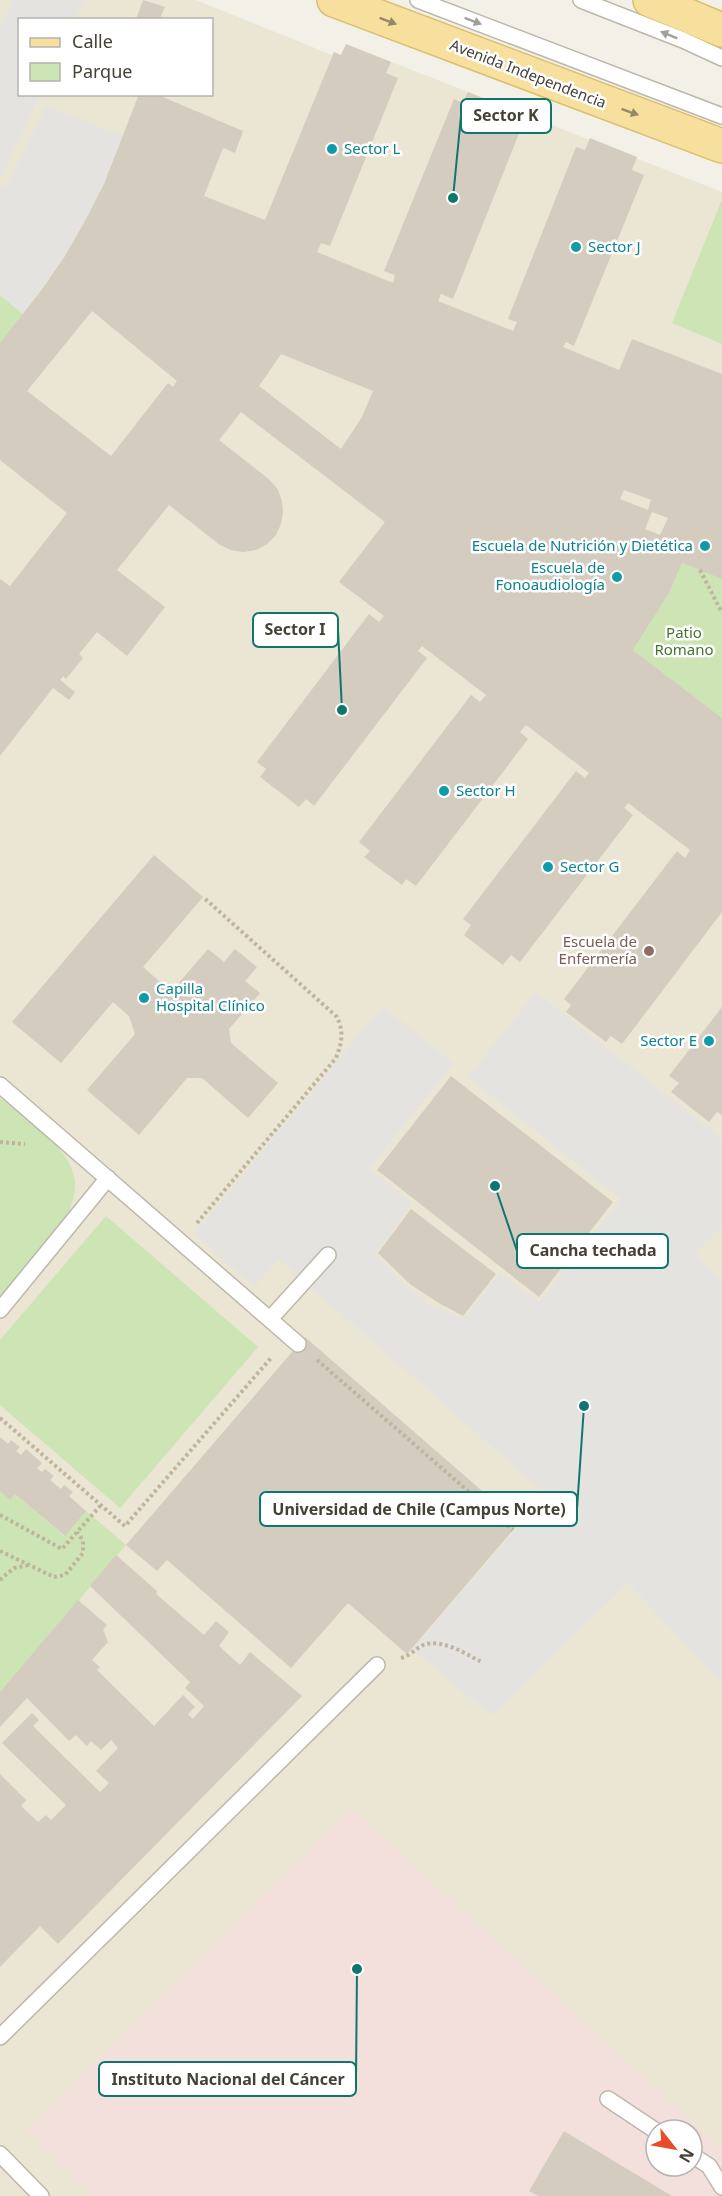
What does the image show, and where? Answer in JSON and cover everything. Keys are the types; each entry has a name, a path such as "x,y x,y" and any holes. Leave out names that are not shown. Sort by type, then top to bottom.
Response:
{"main road":[{"name":"Avenida Independencia","path":"334,0 722,146"},
{"path":"650,0 722,30"}],"lane":[{"path":"418,0 722,116"},
{"path":"580,0 722,58"},
{"path":"0,1086 294,1340"},
{"path":"0,1310 108,1178"},
{"path":"270,1319 328,1255"},
{"path":"0,2037 377,1665"},
{"path":"608,2099 644,2123"},
{"path":"0,2154 41,2196"},
{"path":"704,2163 709,2166 722,2187"}],"path":[{"path":"700,570 722,613"},
{"path":"181,1242 336,1058 341,1046 343,1029 337,1017 203,897"},
{"path":"0,1419 125,1527 294,1340 513,1530"},
{"path":"0,1515 62,1549 100,1506"},
{"path":"0,1551 54,1577 65,1575 83,1553 83,1541 77,1532"},
{"path":"0,1580 14,1568 29,1565"},
{"path":"377,1665 410,1656 424,1644 443,1643 482,1662"}],"shaded area":[{"path":"0,0 196,0 332,55 334,52 342,55 346,44 722,192 722,2149 704,2132 704,2118 688,2118 351,1808 28,2129 91,2196 0,2196"},
{"path":"14,0 84,0 75,18 18,18 18,96 40,96 0,179 0,28"},
{"path":"46,106 123,136 104,184 85,221 65,256 23,314 0,295 0,184 6,187"},
{"path":"536,992 722,1139 722,1226 695,1253 722,1281 722,1682 628,1583 492,1715 412,1650 546,1494 279,1259 254,1287 194,1234 383,1006 453,1064 369,1168 412,1203 375,1254 399,1280 433,1307 464,1318 500,1273 539,1302 621,1199 468,1077"},
{"path":"351,1808 688,2118 644,2118 644,2178 704,2178 704,2132 722,2149 722,2196 91,2196 27,2130"}],"green space":[{"path":"722,202 722,344 672,323"},
{"path":"0,295 23,314 0,343"},
{"name":"Patio Romano","path":"682,563 722,579 722,718 633,650 669,593"},
{"path":"0,1098 35,1125 58,1147 73,1172 75,1185 69,1212 0,1302"},
{"path":"106,1216 258,1347 120,1508 0,1405 0,1340"},
{"path":"0,1491 10,1500 15,1494 64,1536 86,1511 126,1545 0,1692"}],"building":[{"path":"143,0 165,7 160,18 136,18"},
{"path":"346,44 391,62 386,73 398,78 330,246 321,243 317,252 393,283 395,275 384,271 454,99 463,103 468,92 515,111 510,122 522,126 453,299 441,294 438,301 513,331 517,322 508,319 576,147 585,150 590,138 637,157 632,170 644,175 574,346 566,342 563,347 619,370 632,339 722,374 722,579 682,563 669,593 633,650 722,718 722,912 622,1044 611,1036 606,1042 566,1012 571,1005 564,999 677,851 685,858 690,850 628,803 624,808 633,815 520,962 511,955 503,965 464,935 471,925 463,919 576,771 585,778 589,773 526,725 520,732 528,739 416,886 406,879 402,885 364,857 370,851 359,842 471,695 480,702 486,695 422,646 418,651 427,658 314,806 306,799 299,807 260,777 266,769 257,762 369,614 379,622 384,616 339,582 385,522 241,412 219,440 270,480 278,490 283,513 276,535 256,550 243,552 231,550 220,545 169,505 117,570 165,607 127,656 97,632 79,654 83,658 66,679 63,676 60,680 75,692 69,700 53,688 0,756 0,579 10,586 67,513 0,460 0,343 43,288 85,221 104,184 138,96 161,96 243,131 235,153 223,148 204,196 265,220 334,52 341,55","holes":["92,311 177,381 173,387 168,383 111,456 27,391","281,354 373,391 362,417 341,449 259,386","624,490 651,500 648,510 620,499","652,512 668,518 660,535 645,529"]},
{"name":"Capilla Hospital Clínico","path":"154,855 203,897 143,967 159,981 177,985 208,949 224,962 235,949 257,967 245,981 260,993 229,1029 231,1043 278,1083 248,1118 202,1078 187,1078 139,1135 87,1090 135,1034 129,1016 113,1002 61,1063 12,1022"},
{"name":"Sector E","path":"722,1007 722,1115 717,1112 709,1122 671,1092 679,1083 669,1076"},
{"path":"451,1076 613,1202 539,1297 377,1170"},
{"path":"411,1209 496,1274 463,1316 411,1285 378,1253"},
{"path":"305,1337 519,1523 407,1654 348,1603 291,1668 167,1560 157,1571 126,1545"},
{"path":"0,1437 8,1444 11,1440 20,1447 16,1451 21,1455 26,1449 42,1463 37,1468 42,1472 45,1469 54,1476 50,1480 61,1489 64,1485 73,1492 69,1496 86,1511 65,1536 15,1494 10,1500 0,1491"},
{"path":"116,1555 157,1591 156,1594 204,1635 216,1621 229,1632 219,1646 240,1665 250,1652 302,1696 58,1944 40,1926 0,1967 0,1774 26,1800 21,1806 38,1822 46,1815 51,1820 66,1805 2,1743 32,1713 39,1720 33,1726 100,1792 109,1783 96,1771 118,1748 111,1740 101,1750 91,1741 87,1746 76,1735 69,1741 27,1698 0,1727 0,1692 78,1600 107,1625 103,1630 108,1642 92,1660 100,1667 97,1670 154,1726 183,1695 195,1707 188,1714 193,1719 204,1706 185,1688 190,1682 90,1586"},
{"path":"564,2131 672,2196 538,2196 529,2191"}],"place":[{"name":"Sector L","path":"332,149"},
{"name":"Sector K","path":"453,198"},
{"name":"Sector J","path":"576,247"},
{"name":"Escuela de Nutrición y Dietética","path":"705,546"},
{"name":"Escuela de Fonoaudiología","path":"617,577"},
{"name":"Sector I","path":"342,710"},
{"name":"Sector H","path":"444,791"},
{"name":"Sector G","path":"548,867"},
{"name":"Escuela de Enfermería","path":"649,951"},
{"name":"Capilla Hospital Clínico","path":"144,998"},
{"name":"Sector E","path":"709,1041"},
{"name":"Cancha techada","path":"495,1186"},
{"name":"Universidad de Chile (Campus Norte)","path":"584,1406"},
{"name":"Instituto Nacional del Cáncer","path":"357,1969"}]}
